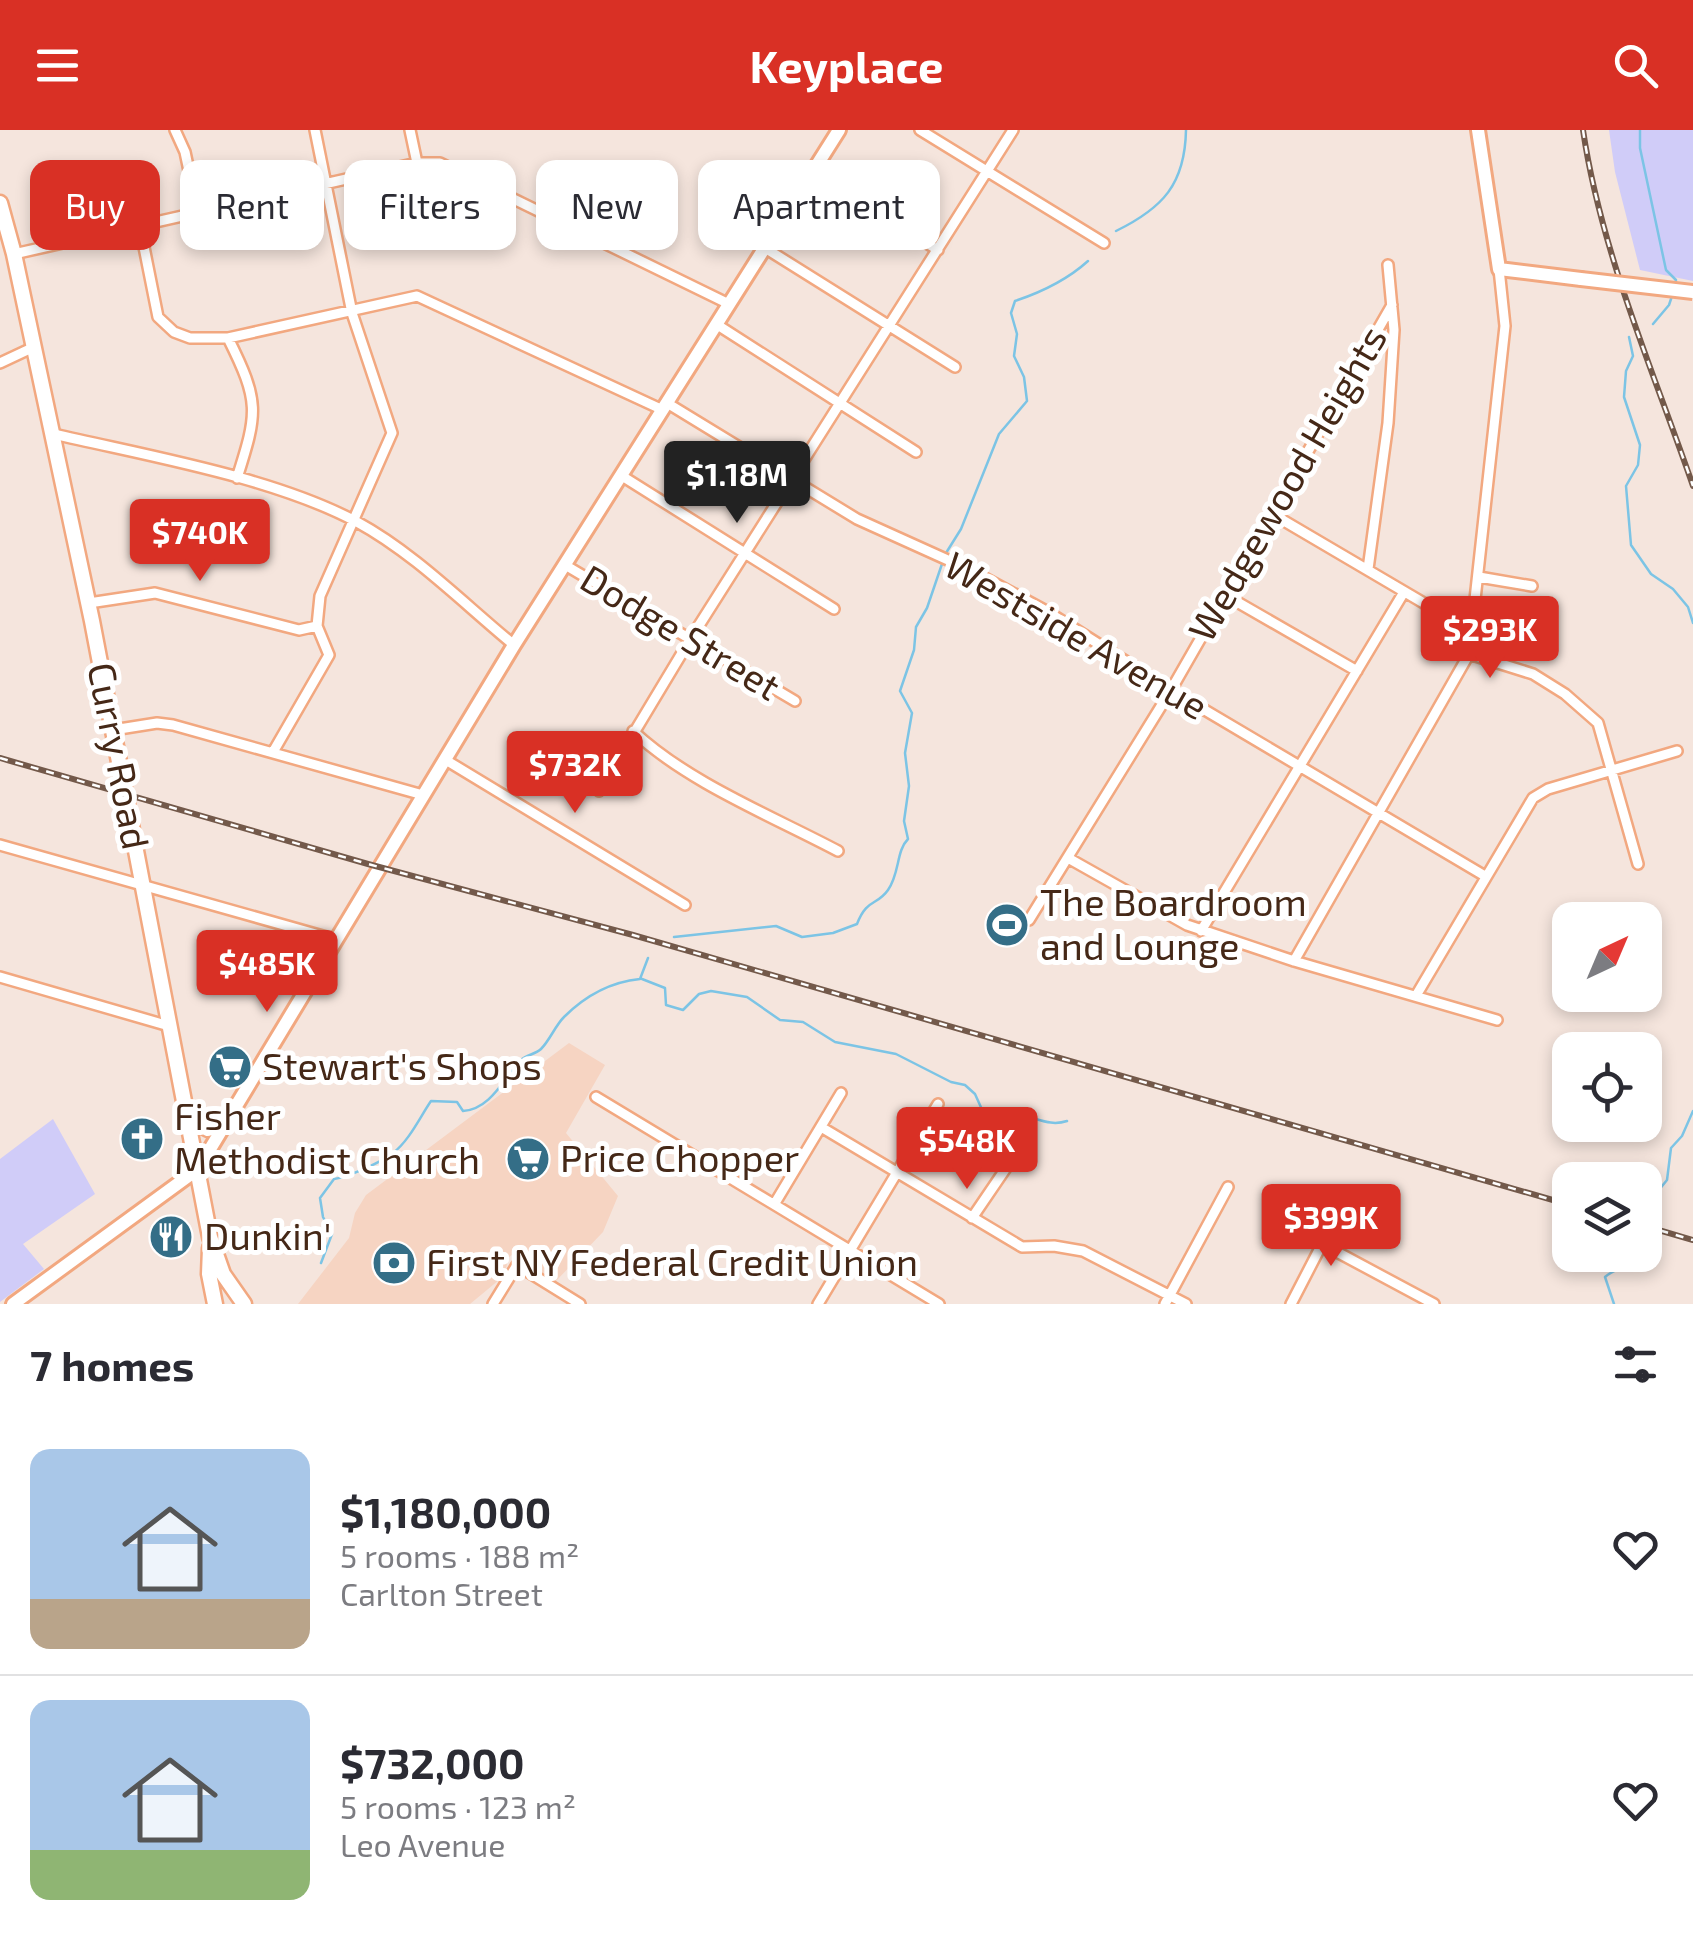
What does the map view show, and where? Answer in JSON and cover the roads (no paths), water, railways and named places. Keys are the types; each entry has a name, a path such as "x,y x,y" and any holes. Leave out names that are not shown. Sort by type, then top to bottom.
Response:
{"main road":[{"name":"Curry Road","path":"0,203 4,236 14,254 54,434 210,1237 223,1274 244,1304"},
{"path":"186,1109 208,1129 232,1116"},
{"path":"210,1237 209,1274 214,1304"}],"street":[{"path":"175,130 187,160"},
{"path":"273,752 329,654 317,626 320,596 392,433 352,313 315,130"},
{"path":"410,130 416,160"},
{"path":"821,160 840,130"},
{"path":"920,130 1104,243"},
{"path":"940,247 1012,130"},
{"path":"1294,961 1469,654 1504,326 1478,130"},
{"path":"326,185 344,181"},
{"path":"516,198 729,304"},
{"path":"14,254 32,250"},
{"name":"Westside Avenue","path":"145,250 158,317 174,332 190,338 228,338 418,296 665,406 857,519 1048,612 1171,690 1484,876"},
{"path":"13,1304 198,1169 444,759 764,250"},
{"path":"768,250 955,367"},
{"path":"598,791 938,250"},
{"path":"1368,569 1388,423 1394,330 1388,265"},
{"path":"1499,269 1693,292"},
{"name":"Wedgewood Heights","path":"1029,920 1171,690 1392,305"},
{"path":"716,324 916,452"},
{"path":"228,338 254,399 252,430 237,478"},
{"path":"0,363 34,347"},
{"path":"54,434 237,478 354,520 391,543 514,646"},
{"path":"622,476 834,610"},
{"path":"1274,514 1472,632"},
{"name":"Dodge Street","path":"565,565 795,701"},
{"path":"1479,577 1532,586"},
{"path":"1201,930 1404,592"},
{"path":"88,603 155,593 299,630 317,626"},
{"path":"1226,595 1356,671"},
{"path":"1469,654 1522,671 1565,694 1598,723 1638,864"},
{"path":"113,730 157,723 173,725 422,795"},
{"path":"634,730 652,748 708,782 838,851"},
{"path":"1417,994 1534,798 1548,789 1677,751"},
{"path":"444,759 685,905"},
{"path":"0,845 337,940"},
{"path":"1068,858 1174,919 1201,930 1498,1020"},
{"path":"0,977 169,1026"},
{"path":"775,1202 841,1093"},
{"path":"596,1097 939,1304"},
{"path":"818,1304 938,1104"},
{"path":"820,1127 1022,1247 1054,1246 1083,1251 1167,1300 1186,1304"},
{"path":"972,1218 1022,1146"},
{"path":"1167,1300 1228,1187"},
{"path":"1291,1304 1336,1217"},
{"path":"1322,1244 1434,1304"},
{"path":"493,1304 517,1266 580,1304"}],"waterway":[{"path":"1116,231 1147,213 1168,192 1181,165 1186,130"},
{"path":"1640,130 1640,148 1666,270 1676,280 1675,284"},
{"path":"946,553 961,529 999,434 1027,401 1024,377 1014,356 1017,334 1011,313 1015,301 1054,285 1088,261"},
{"path":"1653,324 1672,296"},
{"path":"1629,337 1633,356 1626,371 1624,397 1640,445 1638,465 1626,486 1631,545 1651,574 1673,589 1688,607 1693,623"},
{"path":"674,937 776,926 802,937 833,933 857,924 868,906 888,890 908,839 904,821 909,786 905,753 912,713 900,691 914,650 916,627 943,561"},
{"path":"321,1263 332,1234 323,1217 320,1198 334,1179 365,1169 393,1153 431,1101 457,1102 463,1111 481,1105 521,1060 541,1049 572,1009 609,987 640,979 648,958"},
{"path":"642,979 665,988 666,1005 683,1010 699,994 711,991 747,997 780,1020 803,1022 835,1042 896,1054 951,1082 965,1085 975,1094 984,1114 1018,1115 1054,1123 1067,1121"},
{"path":"1662,1186 1667,1180 1671,1148 1682,1136 1693,1111"},
{"path":"1612,1272 1605,1277 1614,1304"}],"railway":[{"path":"1583,130 1615,266 1693,486"},
{"path":"0,758 633,935 1552,1200"},
{"path":"1662,1231 1693,1240"}],"place":[{"name":"The Boardroom and Lounge","path":"1007,925"},
{"name":"Stewart's Shops","path":"230,1067"},
{"name":"Fisher Methodist Church","path":"142,1139"},
{"name":"Price Chopper","path":"528,1159"},
{"name":"Dunkin'","path":"171,1237"},
{"name":"First NY Federal Credit Union","path":"394,1263"}]}
